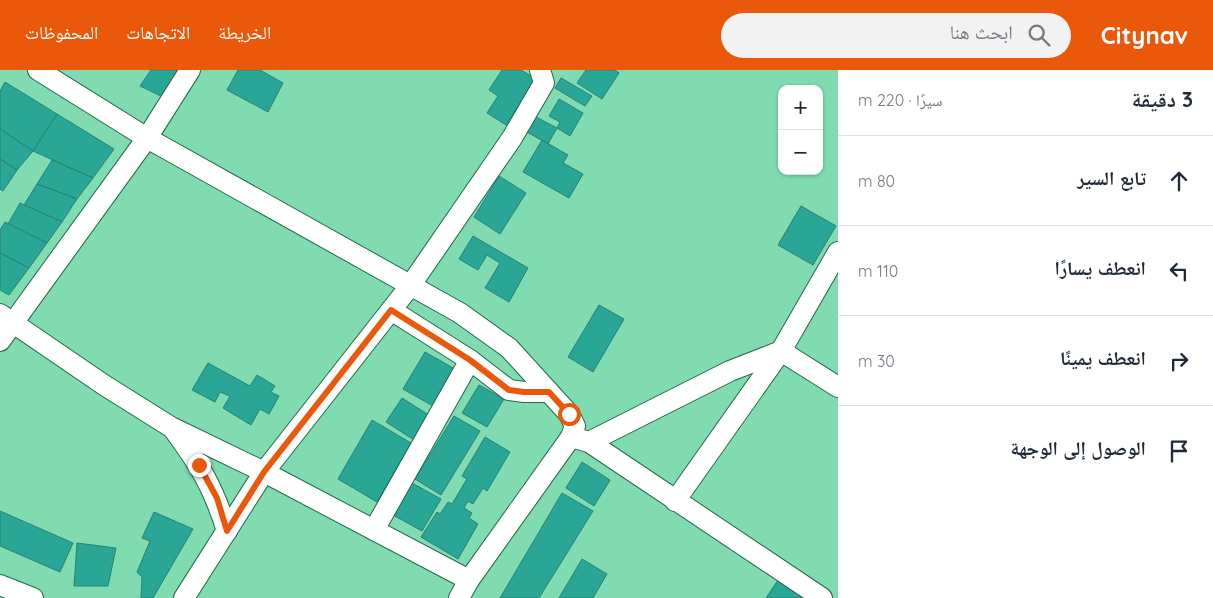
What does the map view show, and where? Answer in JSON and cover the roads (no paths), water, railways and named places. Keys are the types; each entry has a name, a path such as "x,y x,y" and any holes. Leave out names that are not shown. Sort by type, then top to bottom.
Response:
{"street":[{"path":"38,70 147,138 460,313 509,348 569,414 580,440 822,598"},
{"path":"0,341 7,318 147,138 190,70"},
{"path":"184,598 264,472 410,286 512,138 544,83 544,72"},
{"path":"675,501 781,351 838,252"},
{"path":"391,310 470,360 509,390 549,392"},
{"path":"7,318 104,386 171,427 264,472 468,580"},
{"path":"781,351 838,387"},
{"path":"459,598 468,580 580,440 730,371 781,351"},
{"path":"374,530 470,360"},
{"path":"171,427 199,465 217,498 227,531"},
{"path":"0,584 32,598"}]}
